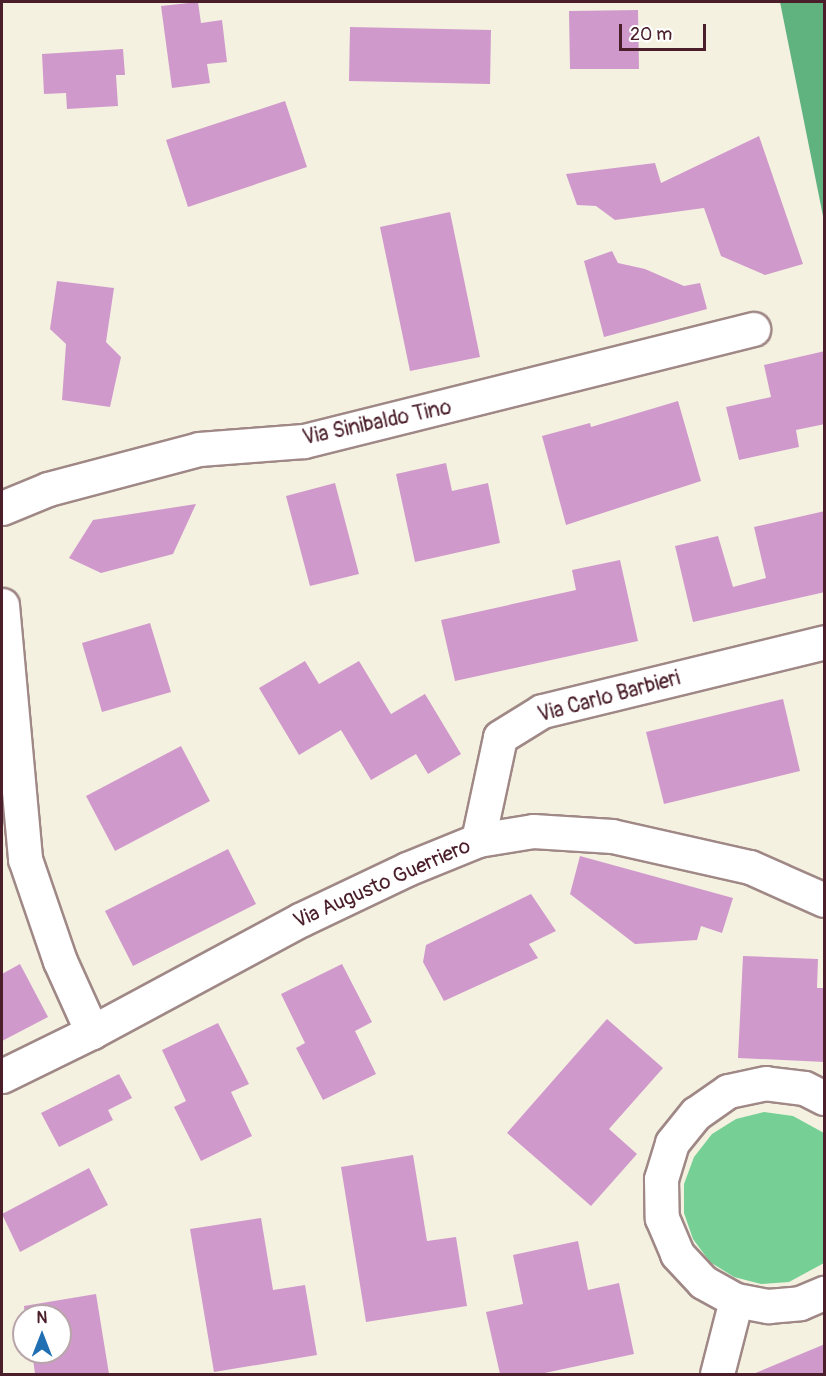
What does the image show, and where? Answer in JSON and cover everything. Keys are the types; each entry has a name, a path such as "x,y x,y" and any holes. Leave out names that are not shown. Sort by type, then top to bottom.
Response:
{"street":[{"name":"Via Sinibaldo Tino","path":"2,508 48,489 199,449 304,441 753,329"},
{"path":"2,605 25,859 60,961 92,1032"},
{"name":"Via Carlo Barbieri","path":"478,840 501,736 542,711 825,642"},
{"name":"Via Augusto Guerriero","path":"2,1076 92,1032 300,920 478,840 534,831 612,836 750,867 825,900"},
{"path":"825,1098 804,1088 766,1083 728,1092 696,1113 672,1143 661,1179 666,1227 677,1254 703,1282 736,1300 768,1306 801,1303 825,1293"},
{"path":"717,1374 736,1300"}],"green space":[{"path":"780,2 824,2 824,221"},
{"path":"764,1112 793,1116 824,1133 824,1263 789,1282 761,1284 734,1277 710,1262 693,1239 684,1213 684,1184 694,1157 712,1134 736,1119"}],"building":[{"path":"198,2 201,23 222,20 227,62 207,64 210,83 172,88 161,6"},
{"path":"638,10 639,69 570,69 569,11"},
{"path":"350,27 491,30 490,84 349,81"},
{"path":"123,49 125,75 116,75 118,106 67,109 66,93 44,94 42,54"},
{"path":"285,101 307,167 188,207 166,140"},
{"path":"759,136 803,264 765,275 721,256 704,208 615,220 596,206 577,205 566,174 655,163 661,183"},
{"path":"450,212 480,357 410,371 380,227"},
{"path":"612,251 618,263 645,269 684,286 700,283 707,309 604,337 584,261"},
{"path":"57,281 114,288 106,342 121,357 110,407 62,400 66,344 50,329"},
{"path":"825,351 825,424 796,430 799,447 739,460 726,407 771,397 764,365"},
{"path":"678,401 701,481 566,525 542,436 590,423 591,427"},
{"path":"446,463 452,491 488,483 500,543 415,562 396,474"},
{"path":"335,483 359,574 310,586 286,496"},
{"path":"196,504 173,554 101,573 69,558 93,520"},
{"path":"825,511 825,592 693,622 675,546 718,536 733,587 766,578 754,527"},
{"path":"620,560 638,641 455,681 441,620 576,590 572,570"},
{"path":"150,623 171,692 102,712 82,643"},
{"path":"305,661 319,684 359,661 391,714 425,694 461,754 428,774 416,754 371,780 341,730 299,755 259,688"},
{"path":"783,699 800,771 664,804 646,732"},
{"path":"181,746 210,801 115,851 86,796"},
{"path":"228,849 256,904 133,966 105,911"},
{"path":"580,856 733,898 722,933 701,926 697,940 635,944 570,894"},
{"path":"531,894 556,931 529,944 538,958 444,1001 423,962 426,945"},
{"path":"743,956 818,959 817,988 825,988 825,1062 738,1058"},
{"path":"20,964 48,1017 2,1041 2,974"},
{"path":"342,964 372,1022 355,1031 376,1074 323,1100 296,1048 305,1043 281,994"},
{"path":"607,1019 663,1068 609,1129 637,1154 591,1206 507,1133"},
{"path":"218,1023 249,1084 231,1092 252,1136 201,1161 174,1107 186,1101 162,1050"},
{"path":"119,1074 132,1098 108,1110 113,1120 59,1147 41,1113"},
{"path":"413,1155 427,1241 456,1237 467,1306 366,1322 341,1167"},
{"path":"89,1168 108,1205 20,1252 2,1214"},
{"path":"261,1218 273,1290 305,1285 317,1355 214,1372 190,1229"},
{"path":"578,1241 588,1290 619,1283 634,1354 540,1374 500,1374 486,1312 523,1304 513,1255"},
{"path":"96,1294 109,1374 35,1374 34,1364 72,1364 72,1304 36,1304"},
{"path":"825,1344 825,1374 753,1374"}]}
